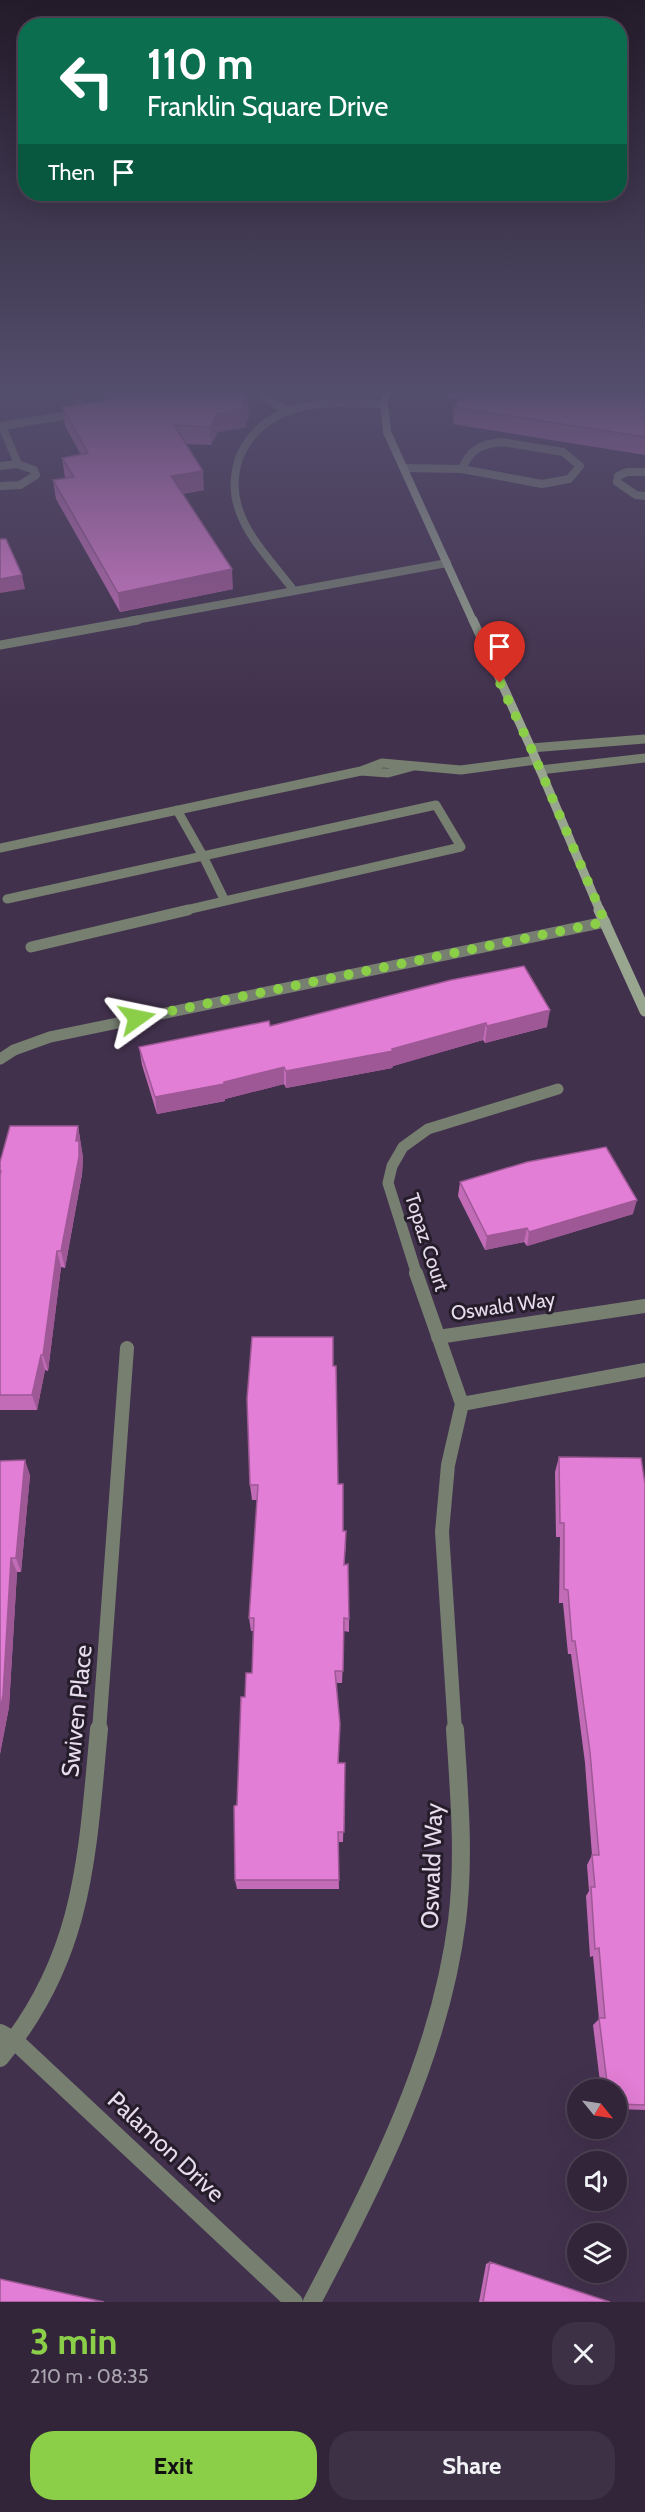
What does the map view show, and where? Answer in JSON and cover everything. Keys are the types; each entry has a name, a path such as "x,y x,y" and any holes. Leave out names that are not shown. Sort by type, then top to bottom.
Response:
{"street":[{"path":"235,496 245,524 294,591"},
{"path":"418,496 531,748 645,1011"},
{"path":"0,645 447,563"},
{"path":"531,748 645,739"},
{"path":"540,770 645,758"},
{"path":"0,848 361,771 368,765 396,762 461,771 536,760"},
{"path":"7,899 436,805 461,847 31,948"},
{"path":"177,810 204,855 225,902"},
{"path":"0,1059 14,1050 61,1034 605,922"},
{"name":"Topaz Court","path":"438,1337 400,1227 388,1183 392,1166 403,1147 428,1129 558,1089"},
{"name":"Oswald Way","path":"312,2302 378,2176 440,2016 458,1921 462,1843 442,1533 448,1465 462,1404 438,1337 645,1306"},
{"name":"Swiven Place","path":"0,2058 8,2037 49,1982 72,1928 83,1877 108,1643 127,1348"},
{"path":"462,1404 645,1370"},
{"name":"Palamon Drive","path":"8,2037 294,2302"}],"building":[{"path":"62,496 184,496 232,569 118,593"},
{"path":"0,539 6,539 22,575 0,579"},
{"path":"524,966 550,1010 487,1026 486,1023 392,1049 393,1051 286,1071 284,1067 224,1082 224,1084 155,1097 139,1047 269,1021 270,1026 451,980"},
{"path":"10,1126 78,1126 76,1141 79,1141 79,1157 61,1251 57,1251 43,1355 41,1355 32,1395 0,1395 0,1162"},
{"path":"606,1147 637,1200 529,1232 527,1228 487,1236 460,1182 527,1162"},
{"path":"252,1337 333,1337 333,1366 336,1366 338,1484 343,1484 343,1531 346,1531 344,1565 348,1564 349,1619 344,1618 343,1671 335,1671 340,1724 338,1763 345,1763 344,1832 338,1832 339,1880 235,1880 234,1806 237,1805 241,1697 245,1697 246,1673 252,1673 254,1618 249,1618 258,1485 250,1485 247,1399"},
{"path":"559,1457 641,1458 645,1484 645,2105 627,2104 627,2079 607,2079 599,2018 605,2018 599,1948 595,1949 591,1887 595,1887 592,1855 599,1855 590,1752 575,1641 572,1641 568,1590 564,1589 564,1523 560,1523"},
{"path":"25,1460 16,1558 11,1558 3,1695 0,1710 0,1461"},
{"path":"490,2262 610,2302 483,2302"},
{"path":"0,2279 104,2302 0,2302"}],"route":[{"path":"137,1018 605,922 531,748 500,683"}]}
